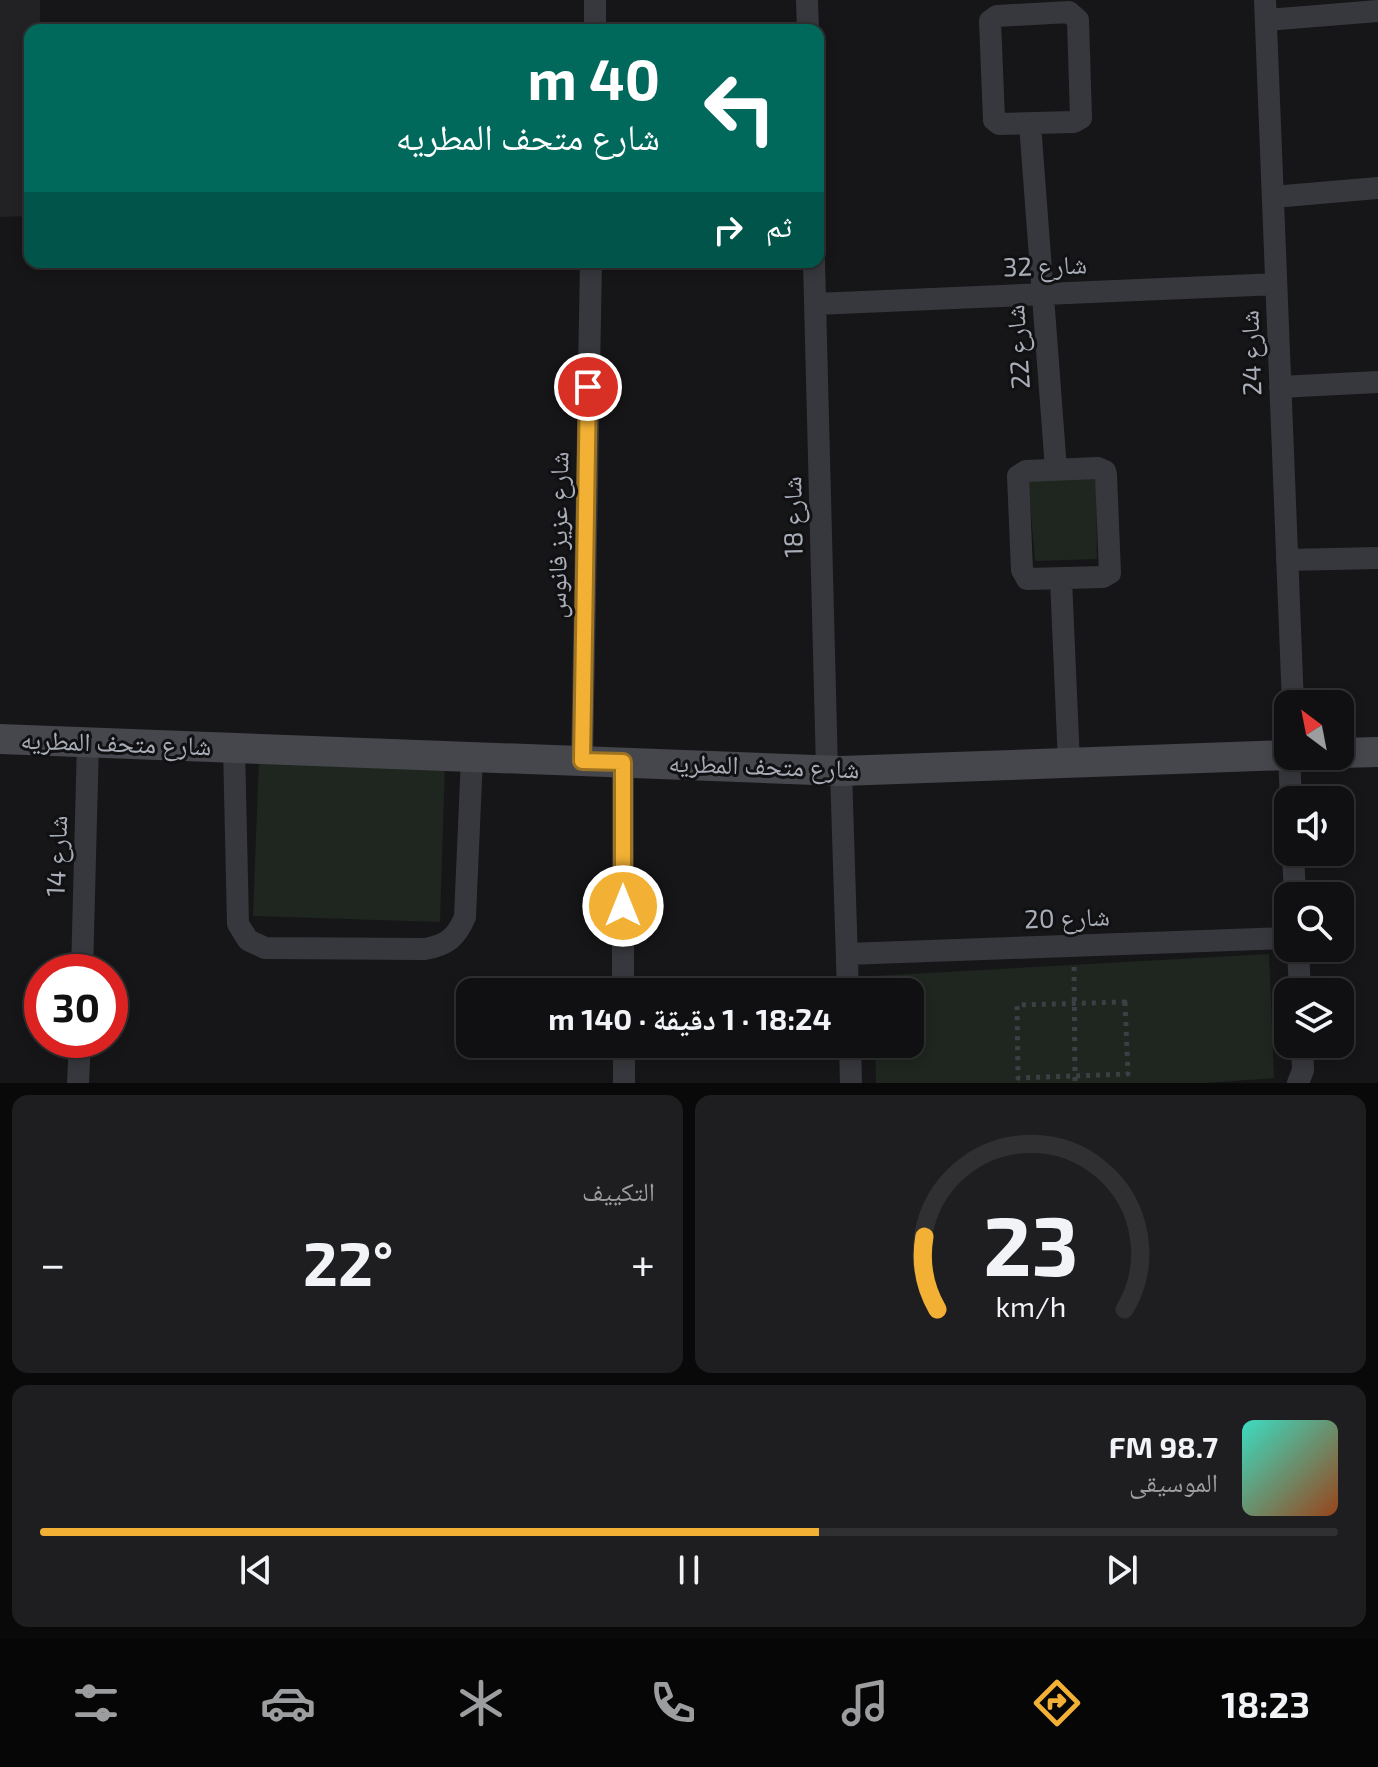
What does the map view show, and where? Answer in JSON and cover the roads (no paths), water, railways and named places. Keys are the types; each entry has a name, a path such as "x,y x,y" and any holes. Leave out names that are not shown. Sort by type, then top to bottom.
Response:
{"street":[{"path":"595,0 595,24"},
{"path":"807,0 808,24"},
{"path":"1035,7 1069,12 1076,16 1082,113 1079,121 1030,124 1004,125 994,120 990,21 997,16 1035,7"},
{"path":"1266,10 1378,11"},
{"name":"شارع 24","path":"1266,10 1292,690"},
{"name":"شارع 22","path":"1030,124 1056,469"},
{"path":"1273,197 1378,188"},
{"name":"شارع عزيز فانوس","path":"582,761 591,268"},
{"name":"شارع 18","path":"814,268 834,770"},
{"name":"شارع 32","path":"816,304 1276,284"},
{"path":"1280,387 1378,382"},
{"path":"1102,468 1106,475 1110,573 1103,577 1061,579 1027,579 1023,575 1018,476 1026,471 1102,468"},
{"path":"1287,560 1378,558"},
{"path":"1061,579 1069,763"},
{"name":"شارع متحف المطريه","path":"0,739 834,770 1274,756"},
{"name":"شارع 14","path":"82,954 88,742"},
{"path":"234,747 238,924 248,940 265,948 425,949 443,946 458,934 465,917 472,757"},
{"path":"1354,753 1378,752"},
{"path":"623,762 623,978"},
{"path":"834,770 848,978"},
{"name":"شارع 20","path":"847,954 1274,939"},
{"path":"78,1083 79,1058"},
{"path":"624,1058 624,1083"},
{"path":"850,1058 851,1083"},
{"path":"1298,1083 1303,1070 1303,1058"}]}
